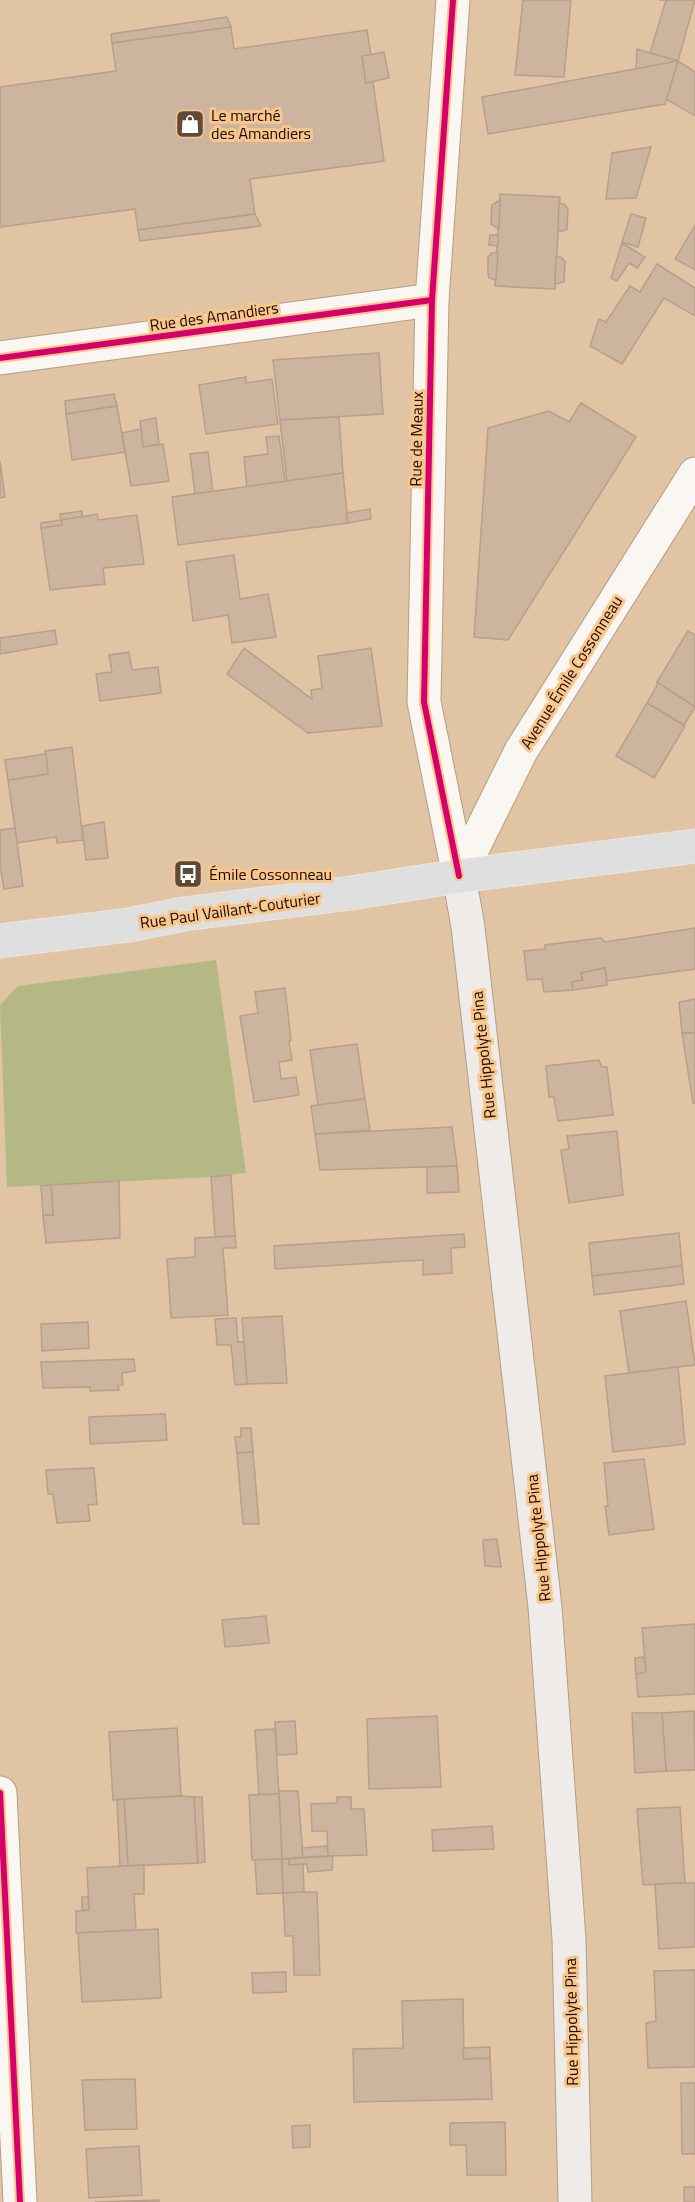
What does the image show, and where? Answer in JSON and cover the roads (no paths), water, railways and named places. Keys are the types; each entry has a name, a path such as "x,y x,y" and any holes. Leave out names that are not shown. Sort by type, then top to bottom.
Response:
{"main road":[{"name":"Rue Paul Vaillant-Couturier","path":"0,941 459,876 695,846"},
{"name":"Rue Hippolyte Pina","path":"459,876 468,927 545,1607 569,1939 575,2202"}],"street":[{"name":"Rue de Meaux","path":"453,0 432,300 424,702 459,876"},
{"name":"Rue des Amandiers","path":"0,358 432,300"},
{"name":"Avenue Émile Cossonneau","path":"459,876 521,751 695,474"},
{"path":"0,1793 20,2202"}],"place":[{"name":"Le marché des Amandiers","path":"190,124"},
{"name":"Émile Cossonneau","path":"188,874"}]}
